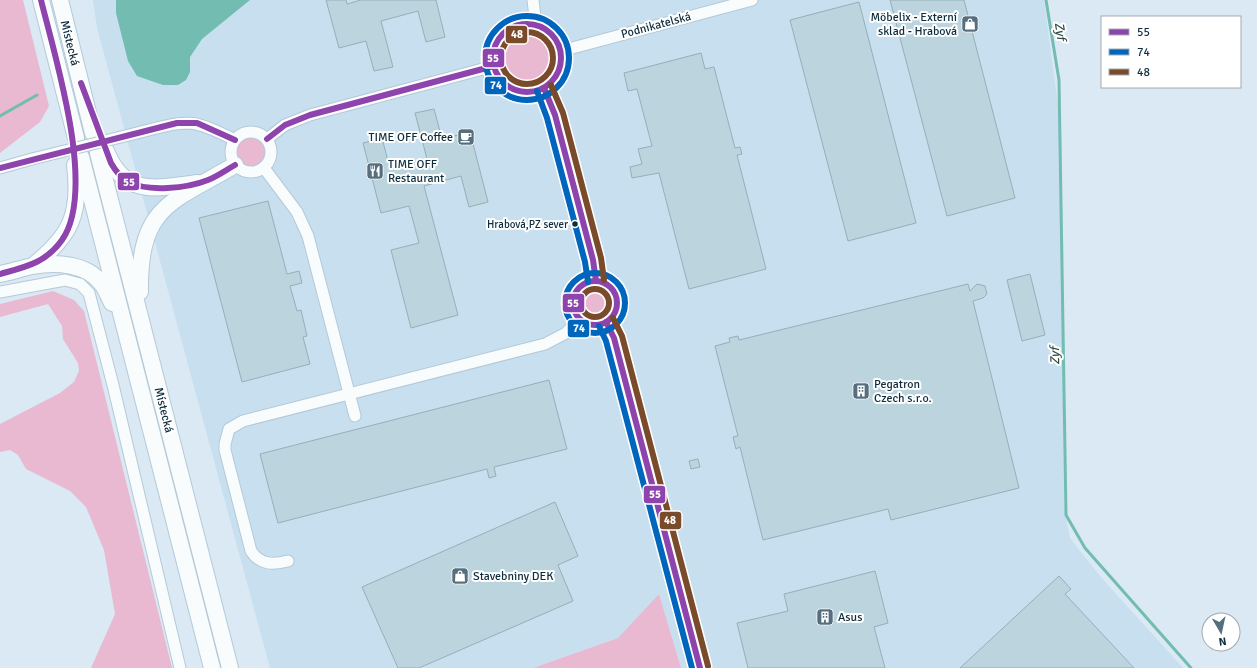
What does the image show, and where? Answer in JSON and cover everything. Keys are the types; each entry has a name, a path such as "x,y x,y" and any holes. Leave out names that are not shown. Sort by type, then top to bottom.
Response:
{"highway":[{"name":"Místecká","path":"41,0 67,103 74,138"},
{"name":"Místecká","path":"60,0 82,90 96,132"},
{"name":"Místecká","path":"201,183 158,188 143,188 130,183 119,175 102,152 143,329 230,668"},
{"name":"Místecká","path":"34,265 62,240 72,217 77,193 78,158 127,337 212,668"},
{"path":"143,329 140,291 140,261 149,228 164,209 201,183 235,165"},
{"path":"0,274 34,265 69,265 80,268 92,274 101,283 114,306 127,337"}],"street":[{"path":"533,0 536,26"},
{"name":"Podnikatelská","path":"560,51 752,0"},
{"path":"526,24 536,26 552,35 560,51 562,58 559,72 555,78 544,88 529,92 513,89 501,80 494,66 494,51 501,37 508,30 517,26 526,24"},
{"path":"267,139 285,125 310,114 494,66"},
{"path":"544,88 555,115 593,260 596,281"},
{"path":"0,168 177,123 187,122 207,126 235,140"},
{"path":"251,132 257,133 267,139 271,151 271,157 264,168 259,171 246,172 235,165 231,155 232,144 235,140 245,133 251,132"},
{"path":"264,168 303,222 308,236 355,416"},
{"path":"0,292 65,280 80,284 89,294 113,385 180,668"},
{"path":"596,281 609,286 617,298 615,312 606,322 592,325 580,319 574,308 574,295 583,284 596,281"},
{"path":"288,561 269,564 255,557 251,551 225,450 226,434 229,429 243,422 349,393 545,344 566,333 580,319"},
{"path":"606,322 614,338 700,668"}],"shaded area":[{"path":"0,0 23,0 49,106 40,122 0,153"},
{"path":"93,0 1044,0 1061,128 1064,508 1070,538 1099,575 1183,668 681,668 659,594 618,638 533,668 270,668 97,28"},
{"path":"116,0 250,0 202,39 190,57 190,72 186,80 178,85 163,85 137,76 128,61 116,13"},
{"path":"522,35 532,35 544,42 551,54 551,64 544,76 532,83 522,83 514,79 507,72 503,64 503,54 507,46 514,39"},
{"path":"251,138 261,142 265,152 261,162 251,166 241,162 237,152 241,142"},
{"path":"596,287 607,291 611,302 607,313 596,317 585,313 581,302 585,291"},
{"path":"53,291 74,300 84,311 172,668 91,668 115,614 104,550 86,507 70,491 26,469 18,455 10,450 0,452 0,424 60,393 74,382 79,371 78,363 63,339 62,326 48,304 0,317 0,304"},
{"path":"659,594 681,668 533,668 618,638"}],"building":[{"path":"326,0 346,0 347,4 361,0 436,0 445,37 426,42 418,11 381,21 393,67 374,71 366,41 339,48"},
{"path":"890,0 964,0 1015,198 947,216"},
{"path":"859,2 916,223 848,241 790,20"},
{"path":"701,53 705,69 714,67 735,148 740,147 742,154 737,155 766,269 689,289 659,173 632,178 630,167 642,164 638,149 652,146 637,89 628,91 624,73"},
{"path":"434,109 442,139 470,132 488,202 469,207 461,176 424,186 458,315 411,328 391,250 419,243 409,206 381,213 363,143 382,138 390,169 427,159 415,113"},
{"path":"268,201 287,274 299,271 302,283 290,286 297,311 301,310 307,336 303,337 310,364 242,382 199,218"},
{"path":"1030,274 1045,335 1022,341 1007,280"},
{"name":"Pegatron Czech s.r.o.","path":"968,284 970,291 977,284 985,286 987,294 983,298 973,301 1019,488 891,520 888,509 763,540 740,447 736,449 733,437 738,436 715,346 730,342 729,338 738,336 739,340"},
{"path":"549,380 567,449 494,467 496,476 489,478 487,469 278,523 260,454"},
{"path":"698,459 700,467 691,469 689,461"},
{"name":"Stavebniny DEK","path":"555,502 578,556 558,565 573,601 419,668 398,668 362,587"},
{"name":"Asus","path":"875,571 888,623 874,627 885,668 748,668 737,623 788,611 784,594"},
{"path":"1059,576 1071,589 1065,594 1134,668 960,668"}],"waterway":[{"name":"Zyf","path":"1046,0 1059,80 1066,515 1085,548 1191,668"},
{"path":"0,116 37,95"}],"transit line":[{"name":"55","path":"0,274 34,263 49,254 62,240 72,218 75,189 74,157 70,123 63,88 41,0"},
{"name":"74","path":"527,16 543,19 557,28 566,42 569,58 566,74 557,88 543,97 527,100 511,97 497,88 488,74 485,58 488,42 497,28 511,19 527,16"},
{"name":"55","path":"527,24 540,27 551,34 558,45 561,58 558,71 551,82 540,89 527,92 514,89 503,82 496,71 493,58 496,45 503,34 514,27 527,24"},
{"name":"48","path":"527,32 537,34 545,40 551,48 553,58 551,68 545,76 537,82 527,84 517,82 509,76 503,68 501,58 503,48 509,40 517,34 527,32"},
{"name":"55","path":"267,139 285,125 310,115 494,66"},
{"name":"55","path":"81,83 111,163 118,173 127,181 135,185 145,187 179,187 208,180 235,165"},
{"name":"48","path":"551,85 563,113 601,258 604,280"},
{"name":"55","path":"544,88 555,115 593,260 596,281"},
{"name":"74","path":"537,91 547,118 585,262 588,282"},
{"name":"55","path":"0,168 177,123 197,123 235,140"},
{"name":"74","path":"595,273 612,278 620,286 625,303 620,320 612,328 595,333 578,328 570,320 565,303 570,286 578,278 595,273"},
{"name":"55","path":"595,281 607,285 613,291 617,303 613,315 607,321 595,325 583,321 577,315 573,303 577,291 583,285 595,281"},
{"name":"48","path":"595,289 605,293 609,303 605,313 595,317 585,313 581,303 585,293 595,289"},
{"name":"48","path":"613,318 622,336 708,666"},
{"name":"55","path":"606,322 614,338 700,668"},
{"name":"74","path":"599,326 606,341 692,668"}],"place":[{"name":"Möbelix - Externí sklad - Hrabová","path":"970,24"},
{"name":"TIME OFF Coffee","path":"466,137"},
{"name":"TIME OFF Restaurant","path":"375,171"},
{"name":"Hrabová,PZ sever","path":"575,224"},
{"name":"Pegatron Czech s.r.o.","path":"861,391"},
{"name":"Stavebniny DEK","path":"460,576"},
{"name":"Asus","path":"825,617"}]}
